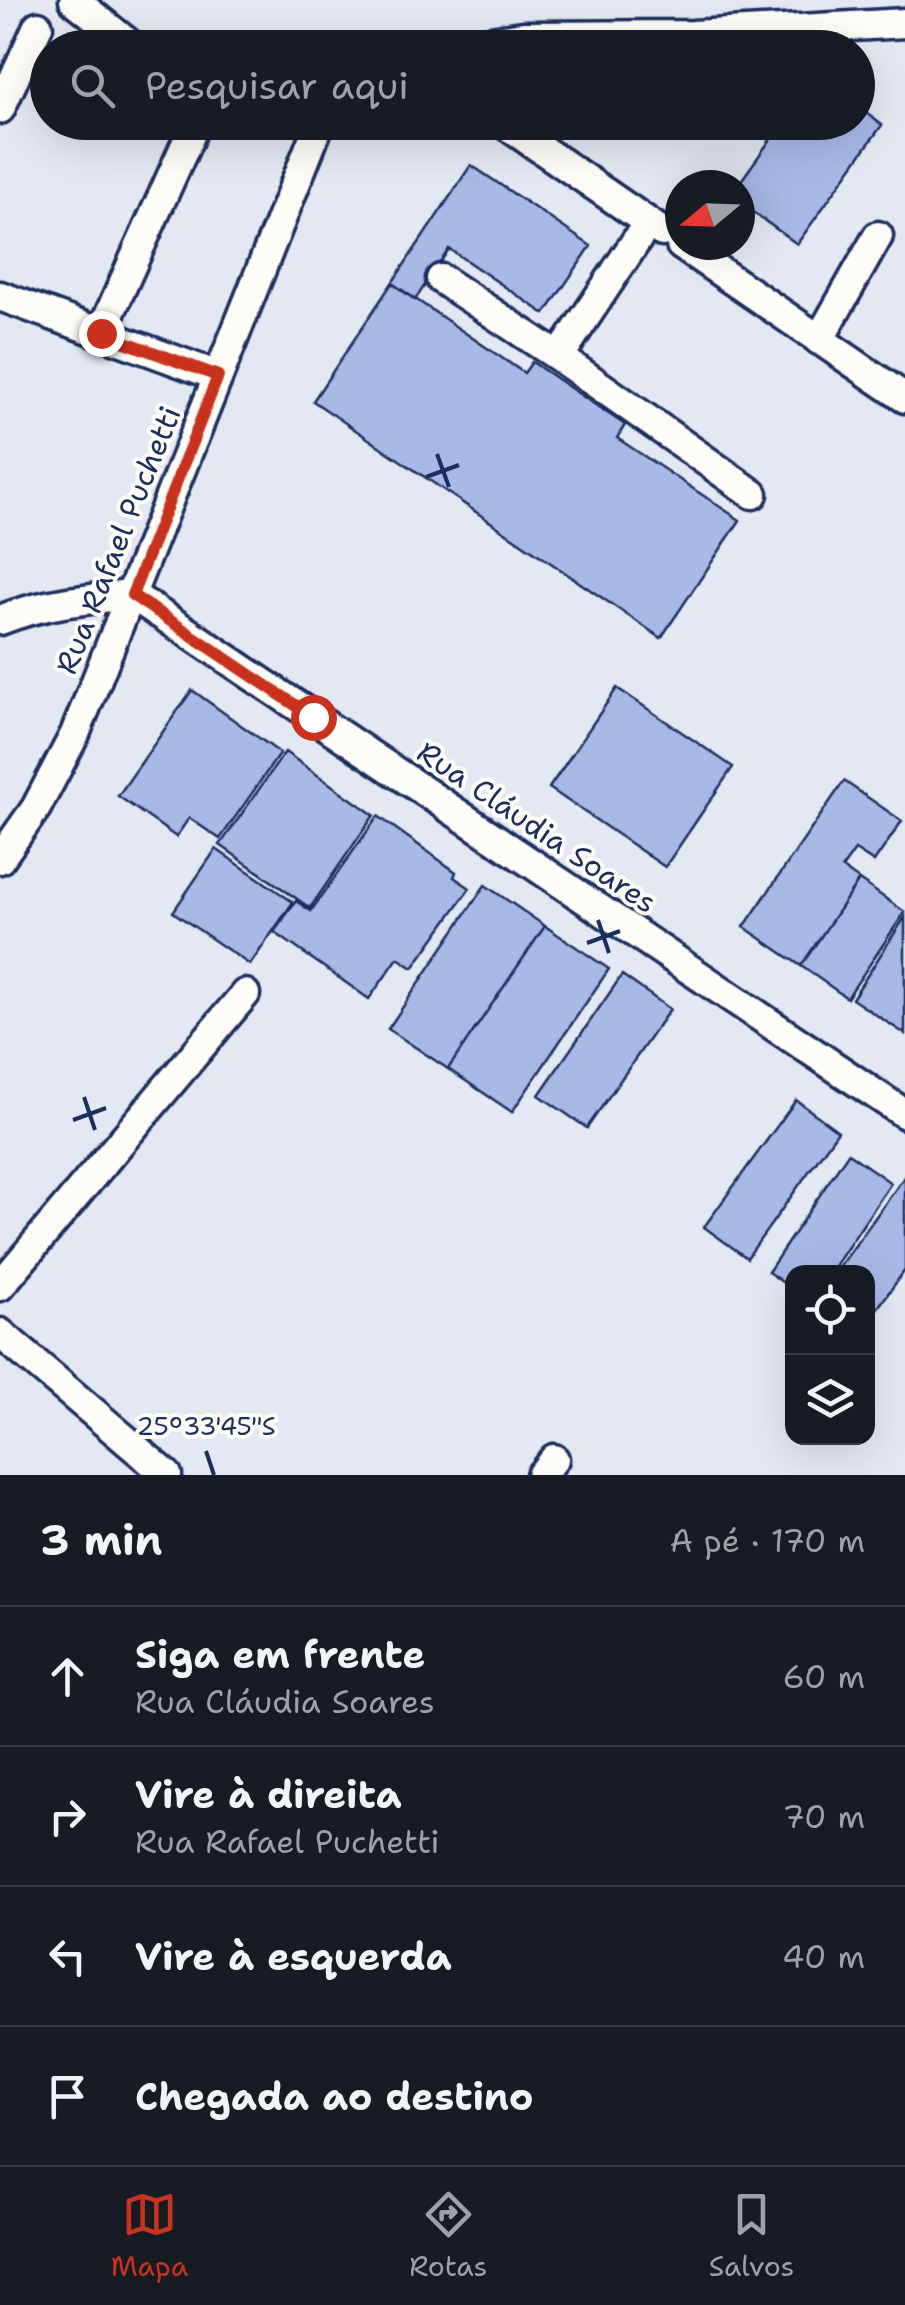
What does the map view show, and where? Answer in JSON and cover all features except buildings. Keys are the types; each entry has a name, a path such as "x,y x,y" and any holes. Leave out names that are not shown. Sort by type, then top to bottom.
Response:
{"street":[{"path":"74,0 112,30"},
{"path":"789,30 905,24"},
{"path":"36,30 38,26"},
{"path":"0,109 30,43"},
{"path":"101,333 188,140"},
{"name":"Rua Rafael Puchetti","path":"0,859 36,808 76,734 313,140"},
{"path":"528,140 665,235"},
{"path":"559,358 648,223"},
{"path":"820,340 878,236"},
{"path":"702,260 905,398"},
{"path":"441,279 753,494"},
{"path":"0,296 218,376"},
{"path":"0,620 70,601 132,595"},
{"name":"Rua Cláudia Soares","path":"132,595 905,1114"},
{"path":"0,1286 245,994"},
{"path":"0,1333 167,1475"}],"route":[{"path":"101,333 218,376 132,595 313,717"}]}
